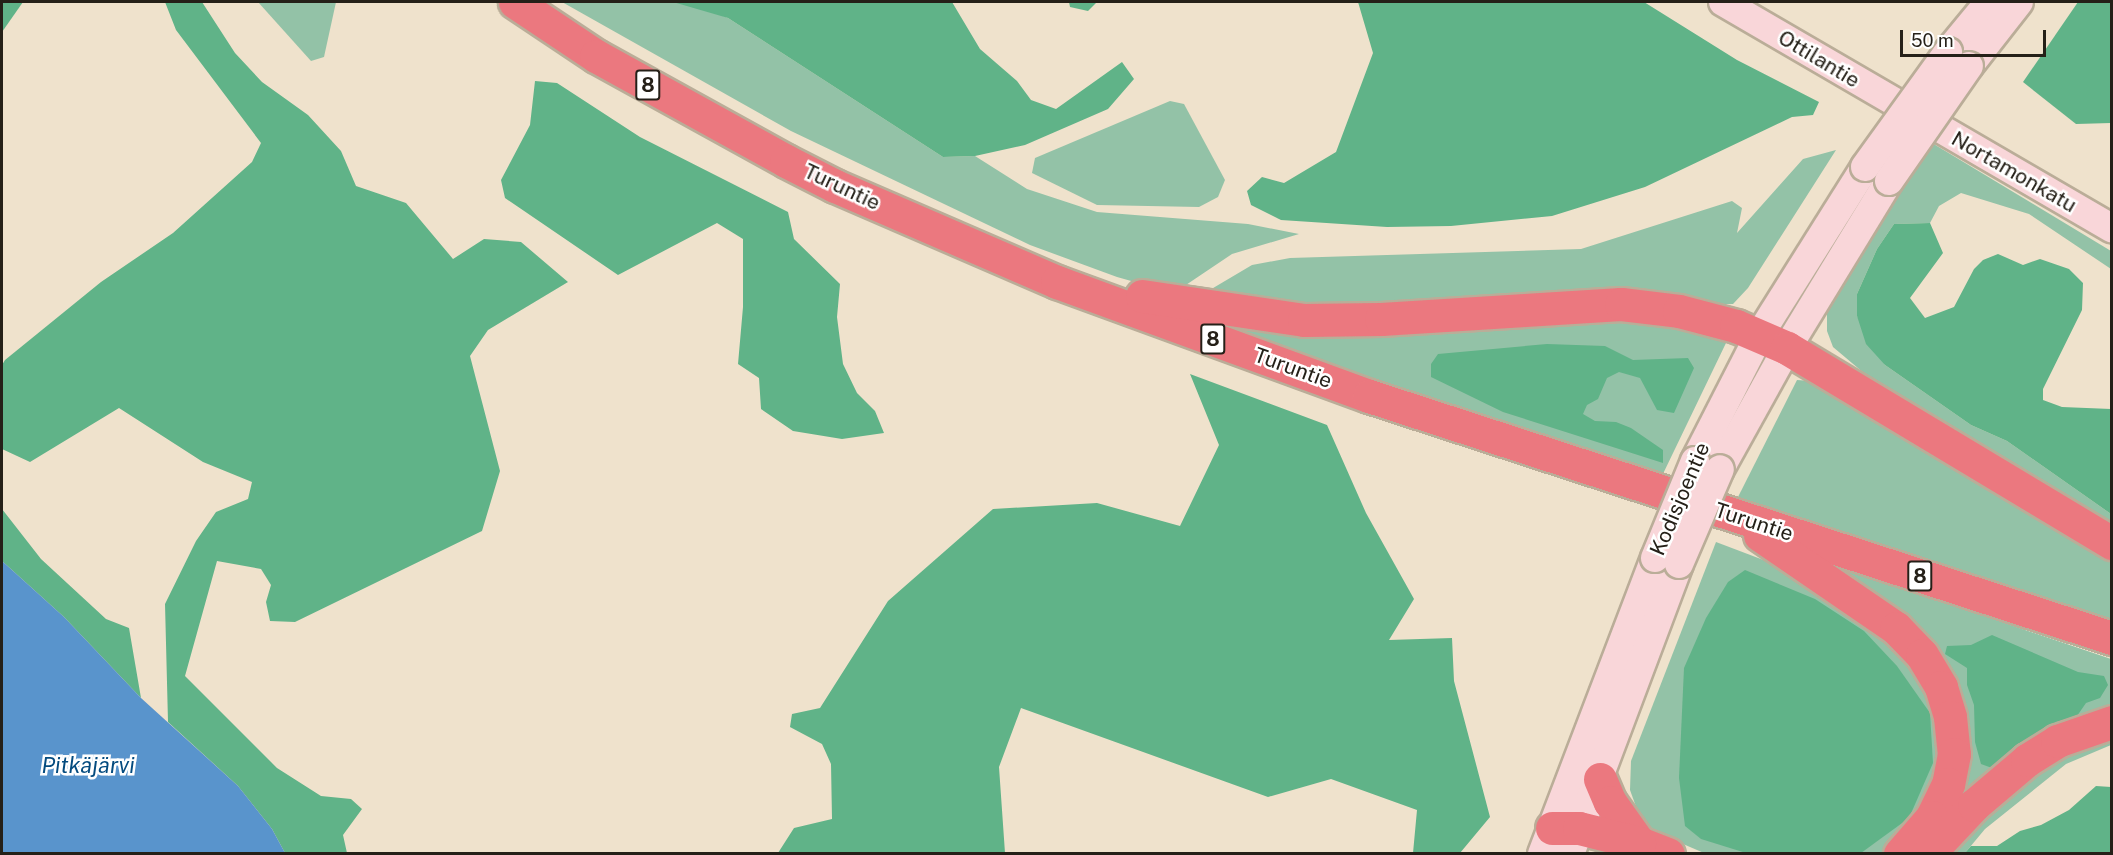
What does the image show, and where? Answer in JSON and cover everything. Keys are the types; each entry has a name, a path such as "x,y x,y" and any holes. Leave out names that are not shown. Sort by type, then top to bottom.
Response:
{"highway":[{"name":"Turuntie","path":"516,2 596,56 786,161 835,186 1057,282 1368,396 2112,638"},
{"path":"1057,282 1304,320 1622,304 1679,311 1773,341 2112,543"},
{"path":"1729,514 1896,628 1922,655 1941,687 1950,717 1954,754 1948,784 1932,817 1900,854"},
{"path":"1928,854 1974,805 2027,760 2057,741 2112,722"},
{"path":"1600,778 1610,802 1653,848"},
{"path":"1569,843 1653,848"}],"main road":[{"name":"Ottilantie","path":"1723,2 1916,117"},
{"path":"1959,59 1989,2"},
{"path":"1959,59 2019,2"},
{"name":"Kodisjoentie","path":"1569,843 1667,561 1708,465 1864,167 1959,59"},
{"name":"Kodisjoentie","path":"1773,341 1889,181 1959,59"},
{"name":"Nortamonkatu","path":"1916,117 2112,228"},
{"name":"Kodisjoentie","path":"1569,843 1600,778 1667,561"}],"green space":[{"path":"2,2 23,2 2,32"},
{"path":"165,2 202,2 235,53 262,82 308,115 341,151 356,186 406,203 453,259 484,239 521,242 568,282 488,330 470,356 500,471 482,531 295,622 270,621 266,602 271,585 261,569 217,561 185,676 277,768 321,796 351,799 362,809 343,835 347,853 285,853 272,829 238,786 168,722 165,604 196,541 216,512 248,499 252,482 203,462 119,408 30,462 2,449 2,365 5,360 101,282 173,233 252,162 261,143 176,30"},
{"path":"258,2 336,2 324,57 311,61"},
{"path":"562,2 673,2 699,6 728,18 943,157 975,156 1027,189 1097,212 1248,224 1299,234 1232,254 1174,293 1117,277 1030,245 791,131"},
{"path":"673,2 952,2 980,49 1017,81 1031,100 1056,109 1122,62 1134,79 1108,109 1025,145 975,156 943,157 728,18"},
{"path":"1069,2 1097,2 1088,11 1070,7"},
{"path":"1358,2 1644,2 1737,60 1819,102 1813,115 1792,117 1645,187 1552,216 1451,226 1387,227 1281,220 1251,205 1247,191 1262,177 1284,183 1336,152 1373,53"},
{"path":"2078,2 2111,2 2111,123 2076,124 2023,82"},
{"path":"535,81 557,83 640,137 788,212 794,239 840,284 837,317 843,364 857,393 875,411 884,433 842,439 793,431 761,409 759,378 738,364 743,307 743,239 717,223 618,275 505,198 501,180 530,125"},
{"path":"1170,101 1184,104 1225,180 1218,197 1199,207 1097,205 1032,173 1035,158"},
{"path":"1932,143 2111,251 2111,269 2029,214 1961,193 1939,206 1930,223 1894,224 1877,249 1857,294 1857,316 1885,365 1971,425 2007,441 2111,514 2111,527 1865,374 1833,347 1827,331 1827,310 1855,256"},
{"path":"1836,150 1748,288 1733,304 1326,312 1203,294 1252,265 1290,258 1581,249 1732,201 1742,208 1737,233 1803,159"},
{"path":"1930,223 1943,253 1910,298 1925,318 1954,307 1974,269 1983,260 1998,254 2023,265 2040,259 2069,269 2083,283 2082,310 2043,389 2043,400 2062,407 2111,409 2111,514 2007,441 1971,425 1885,365 1866,344 1857,316 1857,294 1877,249 1894,224"},
{"path":"1610,318 1652,322 1715,336 1726,343 1661,478 1216,325 1378,337"},
{"path":"1547,344 1605,346 1633,360 1688,358 1694,368 1674,413 1657,410 1640,378 1619,372 1607,378 1598,399 1587,405 1583,414 1595,421 1616,422 1631,428 1663,450 1663,463 1503,412 1431,377 1431,364 1438,354"},
{"path":"1190,374 1327,425 1366,513 1414,599 1389,640 1452,638 1454,681 1490,817 1460,853 1413,853 1417,810 1331,779 1268,797 1021,708 999,767 1005,853 778,853 794,828 832,819 831,764 822,744 790,727 792,714 820,708 888,601 993,509 1097,503 1180,526 1219,445"},
{"path":"1797,380 1811,381 2111,557 2111,623 1737,499"},
{"path":"2,509 41,559 106,619 129,628 141,698 64,617 2,561"},
{"path":"1716,542 1782,567 1918,664 1944,755 1908,835 1884,853 1704,853 1655,832 1639,815 1630,790 1631,761"},
{"path":"1825,562 2111,659 2111,711 1934,839 1960,720"},
{"path":"1745,570 1815,599 1864,631 1897,666 1930,713 1933,763 1909,818 1861,853 1746,853 1701,839 1685,826 1679,778 1684,668 1706,618 1728,582"},
{"path":"1992,635 2078,672 2104,676 2108,685 2100,698 2086,703 2077,716 2056,722 1992,768 1981,764 1975,742 1974,705 1967,685 1967,668 1945,654 1947,646 1971,645"},
{"path":"2111,733 2111,745 2066,764 1985,829 1965,853 1945,854 1978,820 2053,758"},
{"path":"2096,786 2111,787 2111,853 1965,853 1971,846 1997,846 2020,831 2041,825 2069,810"}],"water":[{"name":"Pitkäjärvi","path":"2,561 64,617 141,698 238,786 272,829 285,853 2,853"}]}
